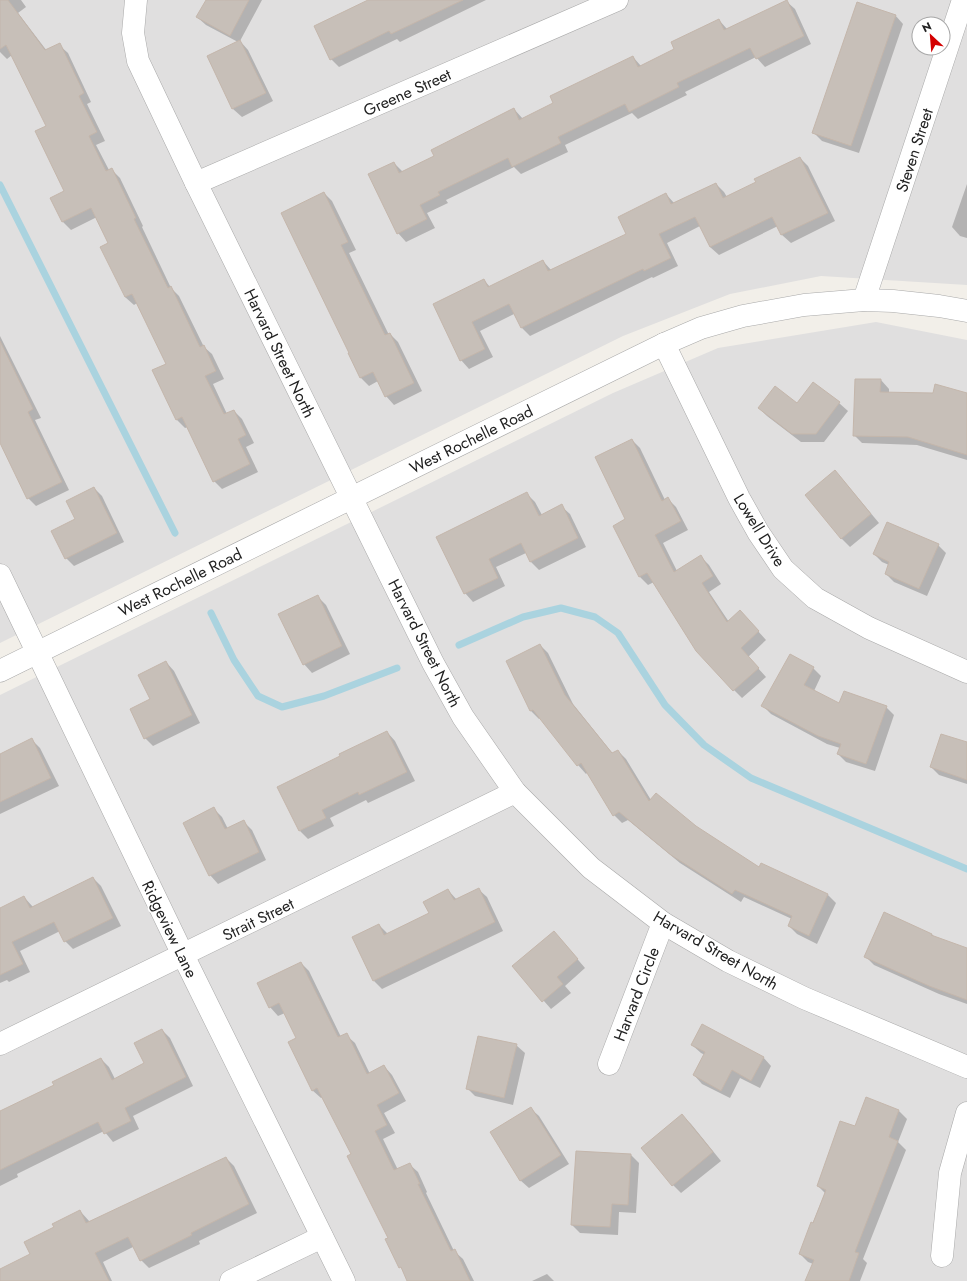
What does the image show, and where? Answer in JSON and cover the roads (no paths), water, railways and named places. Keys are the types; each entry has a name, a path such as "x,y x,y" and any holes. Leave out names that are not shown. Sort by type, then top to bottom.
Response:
{"street":[{"name":"Harvard Street North","path":"136,0 133,33 138,61 196,183 433,663 463,717 515,792 591,868 663,923 728,961 804,998 967,1067"},
{"name":"Greene Street","path":"196,183 617,0"},
{"name":"Steven Street","path":"864,300 963,0"},
{"name":"West Rochelle Road","path":"0,671 664,344 701,328 743,316 804,305 864,300 923,304 967,311"},
{"name":"Lowell Drive","path":"664,344 739,498 758,532 783,568 815,598 869,628 967,672"},
{"name":"Ridgeview Lane","path":"0,575 183,955 344,1281"},
{"name":"Strait Street","path":"0,1044 515,792"},
{"name":"Harvard Circle","path":"609,1064 663,923"},
{"path":"942,1256 950,1173 967,1113"},
{"path":"231,1281 322,1237"}],"waterway":[{"path":"0,185 175,533"},
{"path":"459,645 523,617 561,608 595,617 618,633 665,705 704,745 751,778 967,869"},
{"path":"211,613 234,660 258,696 282,707 324,696 397,668"}]}
